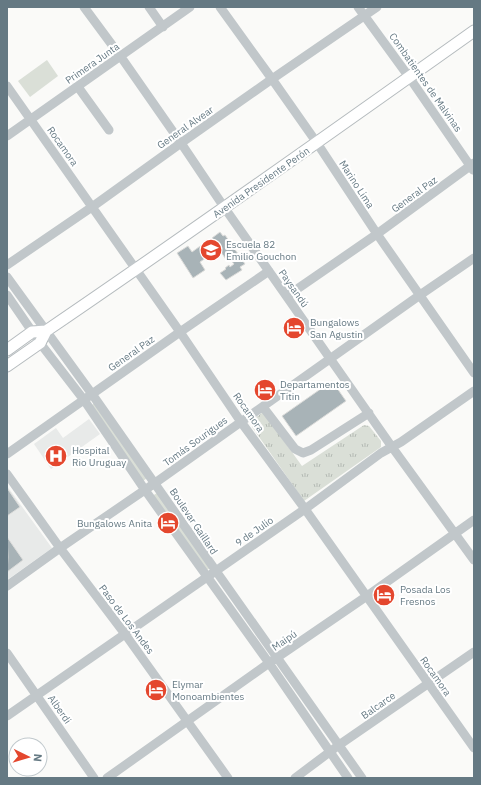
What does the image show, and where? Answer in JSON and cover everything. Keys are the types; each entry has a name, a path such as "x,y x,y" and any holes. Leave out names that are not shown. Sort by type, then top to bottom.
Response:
{"main road":[{"name":"Avenida Presidente Perón","path":"7,366 40,343 46,331 136,270 474,31"},
{"path":"7,350 32,332 46,331"}],"street":[{"name":"Paysandú","path":"84,7 121,56 330,359 474,560"},
{"path":"149,7 163,27"},
{"name":"Primera Junta","path":"7,136 190,7"},
{"name":"Marino Lima","path":"220,7 317,143 377,234 474,373"},
{"name":"Combatientes de Malvinas","path":"358,7 473,167"},
{"name":"General Alvear","path":"7,265 377,7"},
{"name":"Rocamora","path":"7,86 242,422 474,748"},
{"path":"78,87 109,130"},
{"name":"General Paz","path":"287,296 473,167"},
{"name":"Tomás Sourigues","path":"7,586 264,407 474,258"},
{"name":"General Paz","path":"7,454 269,271"},
{"name":"Boulevar Gaillard","path":"7,277 92,394 362,778"},
{"name":"Boulevar Gaillard","path":"7,295 40,343 84,400 145,490 269,663 348,778"},
{"name":"9 de Julio","path":"7,716 305,509 381,453 401,442 474,391"},
{"path":"264,407 296,449 303,453 369,413"},
{"name":"Paso de Los Andes","path":"7,474 60,548 125,634 228,778"},
{"name":"Maipú","path":"107,778 474,520"},
{"name":"Balcarce","path":"295,778 339,745 474,652"},
{"name":"Alberdi","path":"7,653 94,778"}],"shaded area":[{"name":"Hospital Rio Uruguay","path":"89,419 100,434 51,469 34,444 56,428 63,438"},
{"path":"7,486 52,548 7,580"}],"green space":[{"path":"47,60 58,76 30,97 18,81"},
{"path":"94,403 147,478 143,481 90,407"},
{"path":"263,412 302,466 364,425 369,426 381,441 381,447 304,501 252,427 252,421"},
{"path":"157,493 210,568 206,571 152,496"}],"building":[{"path":"220,232 223,236 225,235 245,264 240,267 242,270 226,280 220,273 229,265 230,267 234,264 230,259 227,261 219,249 200,262 205,270 193,278 177,253 188,246 192,252 203,244 204,247 214,240 212,238"},
{"path":"332,381 346,401 296,436 282,416"},
{"path":"7,488 20,507 7,516"},
{"path":"7,537 23,560 7,572 8,557"}],"place":[{"name":"Escuela 82 Emilio Gouchon","path":"211,250"},
{"name":"Bungalows San Agustin","path":"294,328"},
{"name":"Departamentos Titin","path":"265,390"},
{"name":"Hospital Rio Uruguay","path":"56,456"},
{"name":"Bungalows Anita","path":"168,523"},
{"name":"Posada Los Fresnos","path":"384,595"},
{"name":"Elymar Monoambientes","path":"156,690"}]}
